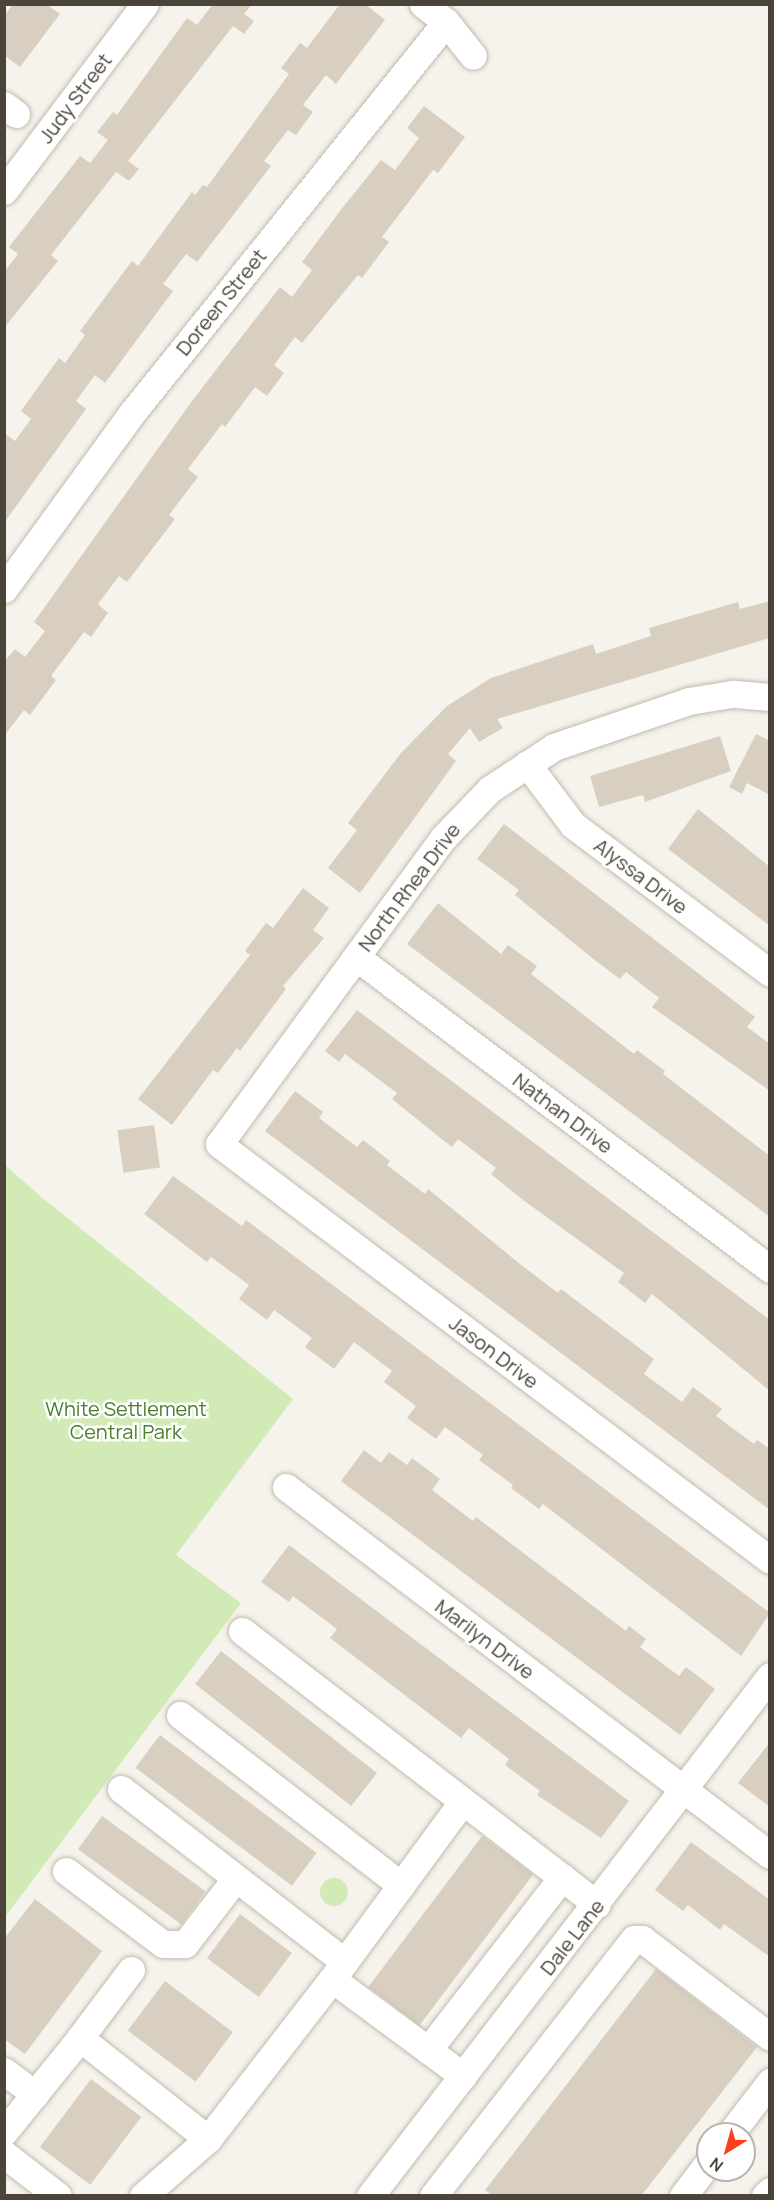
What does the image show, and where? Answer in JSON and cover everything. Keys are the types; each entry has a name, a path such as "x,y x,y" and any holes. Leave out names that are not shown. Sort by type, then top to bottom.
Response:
{"street":[{"name":"Judy Street","path":"4,191 145,4"},
{"path":"423,4 446,22 473,56"},
{"name":"Doreen Street","path":"4,588 132,413 446,22"},
{"name":"North Rhea Drive","path":"219,1144 443,838 490,789 554,747 689,701 732,694 770,697"},
{"name":"Alyssa Drive","path":"527,764 573,825 770,973"},
{"name":"Nathan Drive","path":"356,957 770,1269"},
{"name":"Jason Drive","path":"219,1144 770,1560"},
{"name":"Marilyn Drive","path":"286,1487 770,1855"},
{"path":"242,1631 597,1904"},
{"name":"Dale Lane","path":"370,2196 597,1904 770,1676"},
{"path":"180,1715 401,1886"},
{"path":"121,1789 237,1878 428,2050 463,2076"},
{"path":"143,2196 208,2139 338,1970 462,1802"},
{"path":"66,1871 162,1944 185,1944 237,1878"},
{"path":"428,2050 562,1878"},
{"path":"433,2196 634,1939 642,1939 770,2037"},
{"path":"4,2132 80,2038 131,1970"},
{"path":"80,2038 208,2139"},
{"path":"4,2071 35,2094"},
{"path":"739,2122 770,2082"},
{"path":"4,2154 58,2196"},
{"path":"683,2196 696,2179"},
{"path":"765,2196 770,2191"}],"green space":[{"name":"White Settlement Central Park","path":"4,1164 40,1196 293,1399 176,1555 241,1603 5,1917"},
{"path":"334,1878 344,1882 348,1892 344,1902 334,1906 324,1902 320,1892 324,1882"}],"building":[{"path":"13,4 46,4 60,14 20,67 4,55 4,16"},
{"path":"213,4 252,4 244,14 254,21 244,34 233,26 128,161 139,169 129,181 116,172 51,255 58,261 4,328 4,272 18,254 9,247 80,156 90,163 108,140 97,132 113,112 117,115 187,18 197,25"},
{"path":"340,4 365,4 385,20 336,84 326,75 303,105 313,112 296,135 288,130 264,161 271,166 197,262 186,254 163,284 173,291 105,383 95,375 76,401 86,409 4,523 4,433 15,441 31,419 21,411 59,358 65,363 85,335 80,331 132,261 138,266 192,192 195,195 203,185 207,187 289,74 281,68 300,43 307,48"},
{"path":"424,106 465,137 438,173 433,170 382,237 389,242 362,278 358,275 302,343 295,337 274,365 284,373 267,396 255,387 225,427 222,424 188,469 198,477 169,515 175,519 127,582 119,576 98,604 108,613 91,637 84,632 51,676 56,680 30,715 24,710 4,736 4,662 15,649 25,657 45,631 34,622 192,401 280,287 292,297 312,270 302,262 343,207 381,160 395,170 419,138 407,128"},
{"path":"770,601 770,638 497,719 503,728 479,742 470,728 448,754 456,761 360,893 328,868 357,830 348,823 401,753 447,706 491,678 593,644 596,654 651,636 649,628 738,602 740,609"},
{"path":"756,734 770,741 770,795 747,783 742,794 729,787"},
{"path":"720,736 731,771 645,802 643,795 599,807 590,776"},
{"path":"698,809 770,867 770,926 668,849"},
{"path":"504,824 755,1017 747,1027 770,1044 770,1091 652,1007 659,998 626,972 620,979 592,958 515,895 519,890 477,859"},
{"path":"303,888 329,908 313,930 324,938 283,986 286,989 240,1051 237,1048 218,1073 213,1070 172,1125 138,1099 250,955 245,951 266,923 273,928"},
{"path":"438,903 501,954 508,945 537,966 531,974 634,1054 637,1050 665,1071 663,1074 770,1156 770,1217 407,944"},
{"path":"357,1010 770,1320 770,1391 652,1294 645,1303 618,1282 624,1273 491,1174 496,1168 458,1139 452,1147 392,1099 397,1093 345,1054 339,1062 325,1051"},
{"path":"295,1091 323,1112 319,1118 357,1147 363,1140 390,1161 387,1165 425,1194 428,1189 558,1293 561,1289 654,1359 644,1374 682,1402 693,1387 722,1409 716,1416 754,1444 757,1440 770,1449 770,1510 265,1131"},
{"path":"154,1125 160,1168 123,1173 117,1130"},
{"path":"173,1176 242,1226 246,1220 770,1613 741,1656 543,1504 539,1509 511,1488 513,1485 479,1460 483,1455 445,1427 436,1439 407,1418 416,1406 384,1382 392,1371 354,1342 334,1369 305,1347 312,1338 274,1310 267,1320 239,1299 249,1285 211,1257 207,1262 144,1214"},
{"path":"364,1450 381,1463 389,1452 407,1465 412,1458 440,1479 432,1490 473,1521 476,1517 626,1631 629,1626 646,1639 640,1647 679,1676 686,1667 715,1689 680,1735 341,1481"},
{"path":"289,1545 629,1801 601,1838 537,1795 540,1791 505,1765 509,1759 469,1728 461,1738 330,1638 337,1629 293,1596 289,1602 261,1582"},
{"path":"221,1651 377,1773 351,1806 195,1684"},
{"path":"160,1735 317,1853 292,1886 135,1768"},
{"path":"770,1742 770,1807 738,1783"},
{"path":"102,1816 206,1891 181,1924 78,1849"},
{"path":"482,1836 533,1875 419,2025 368,1987"},
{"path":"691,1842 770,1900 770,1957 724,1924 720,1930 688,1905 683,1911 655,1890"},
{"path":"35,1899 102,1951 25,2054 4,2039 4,1939"},
{"path":"240,1914 292,1953 259,1997 207,1958"},
{"path":"656,1969 757,2047 699,2122 696,2122 696,2125 641,2196 493,2196 485,2190"},
{"path":"165,1981 233,2032 196,2082 128,2031"},
{"path":"91,2079 141,2117 90,2185 40,2147"}]}
